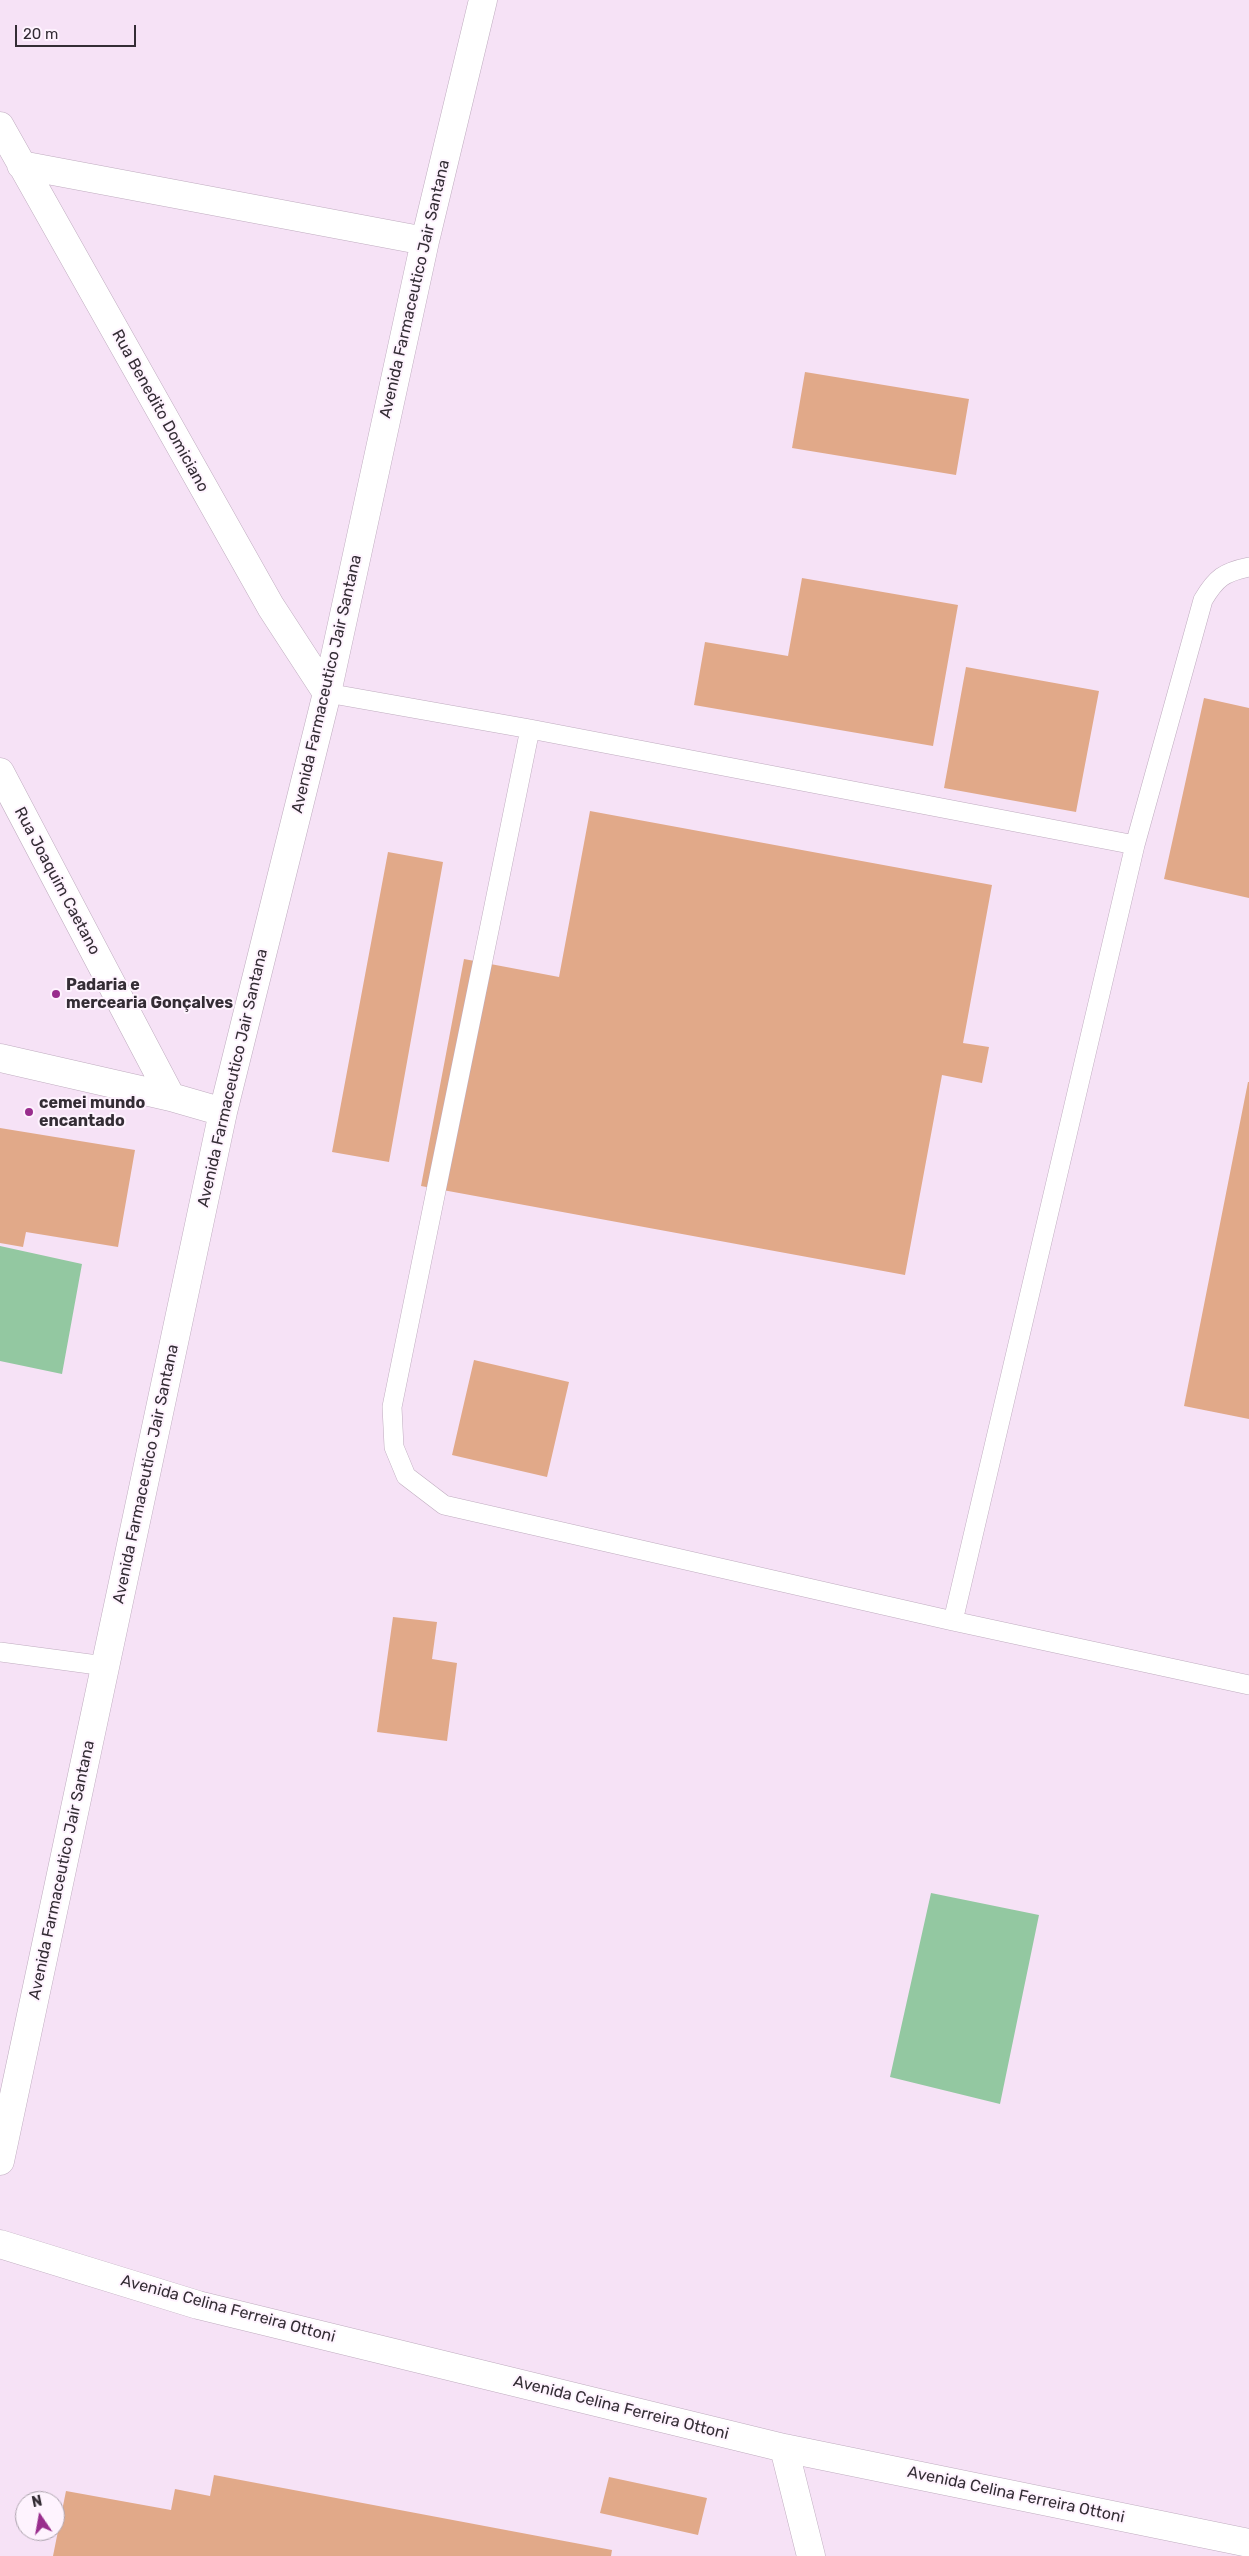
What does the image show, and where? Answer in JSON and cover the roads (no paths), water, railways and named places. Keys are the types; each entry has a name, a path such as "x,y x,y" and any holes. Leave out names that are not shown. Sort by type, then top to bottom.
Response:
{"street":[{"name":"Avenida Farmaceutico Jair Santana","path":"0,2161 223,1112 327,693 425,241 483,0"},
{"name":"Rua Benedito Domiciano","path":"0,126 271,607 327,693"},
{"path":"21,165 425,241"},
{"name":"Rua Joaquim Caetano","path":"0,772 171,1097"},
{"path":"0,1058 171,1097 223,1112"},
{"name":"Avenida Celina Ferreira Ottoni","path":"0,2244 198,2304 784,2448 1249,2543"},
{"path":"784,2448 811,2556"}],"lane":[{"path":"953,1621 1135,845 1203,600 1215,580 1234,570 1249,567"},
{"path":"327,693 530,729 1135,845"},
{"path":"530,729 392,1407 394,1447 406,1476 444,1505 953,1621 1249,1685"},
{"path":"0,1652 105,1666"}],"place":[{"name":"Padaria e mercearia Gonçalves","path":"56,994"},
{"name":"cemei mundo encantado","path":"29,1112"}]}
